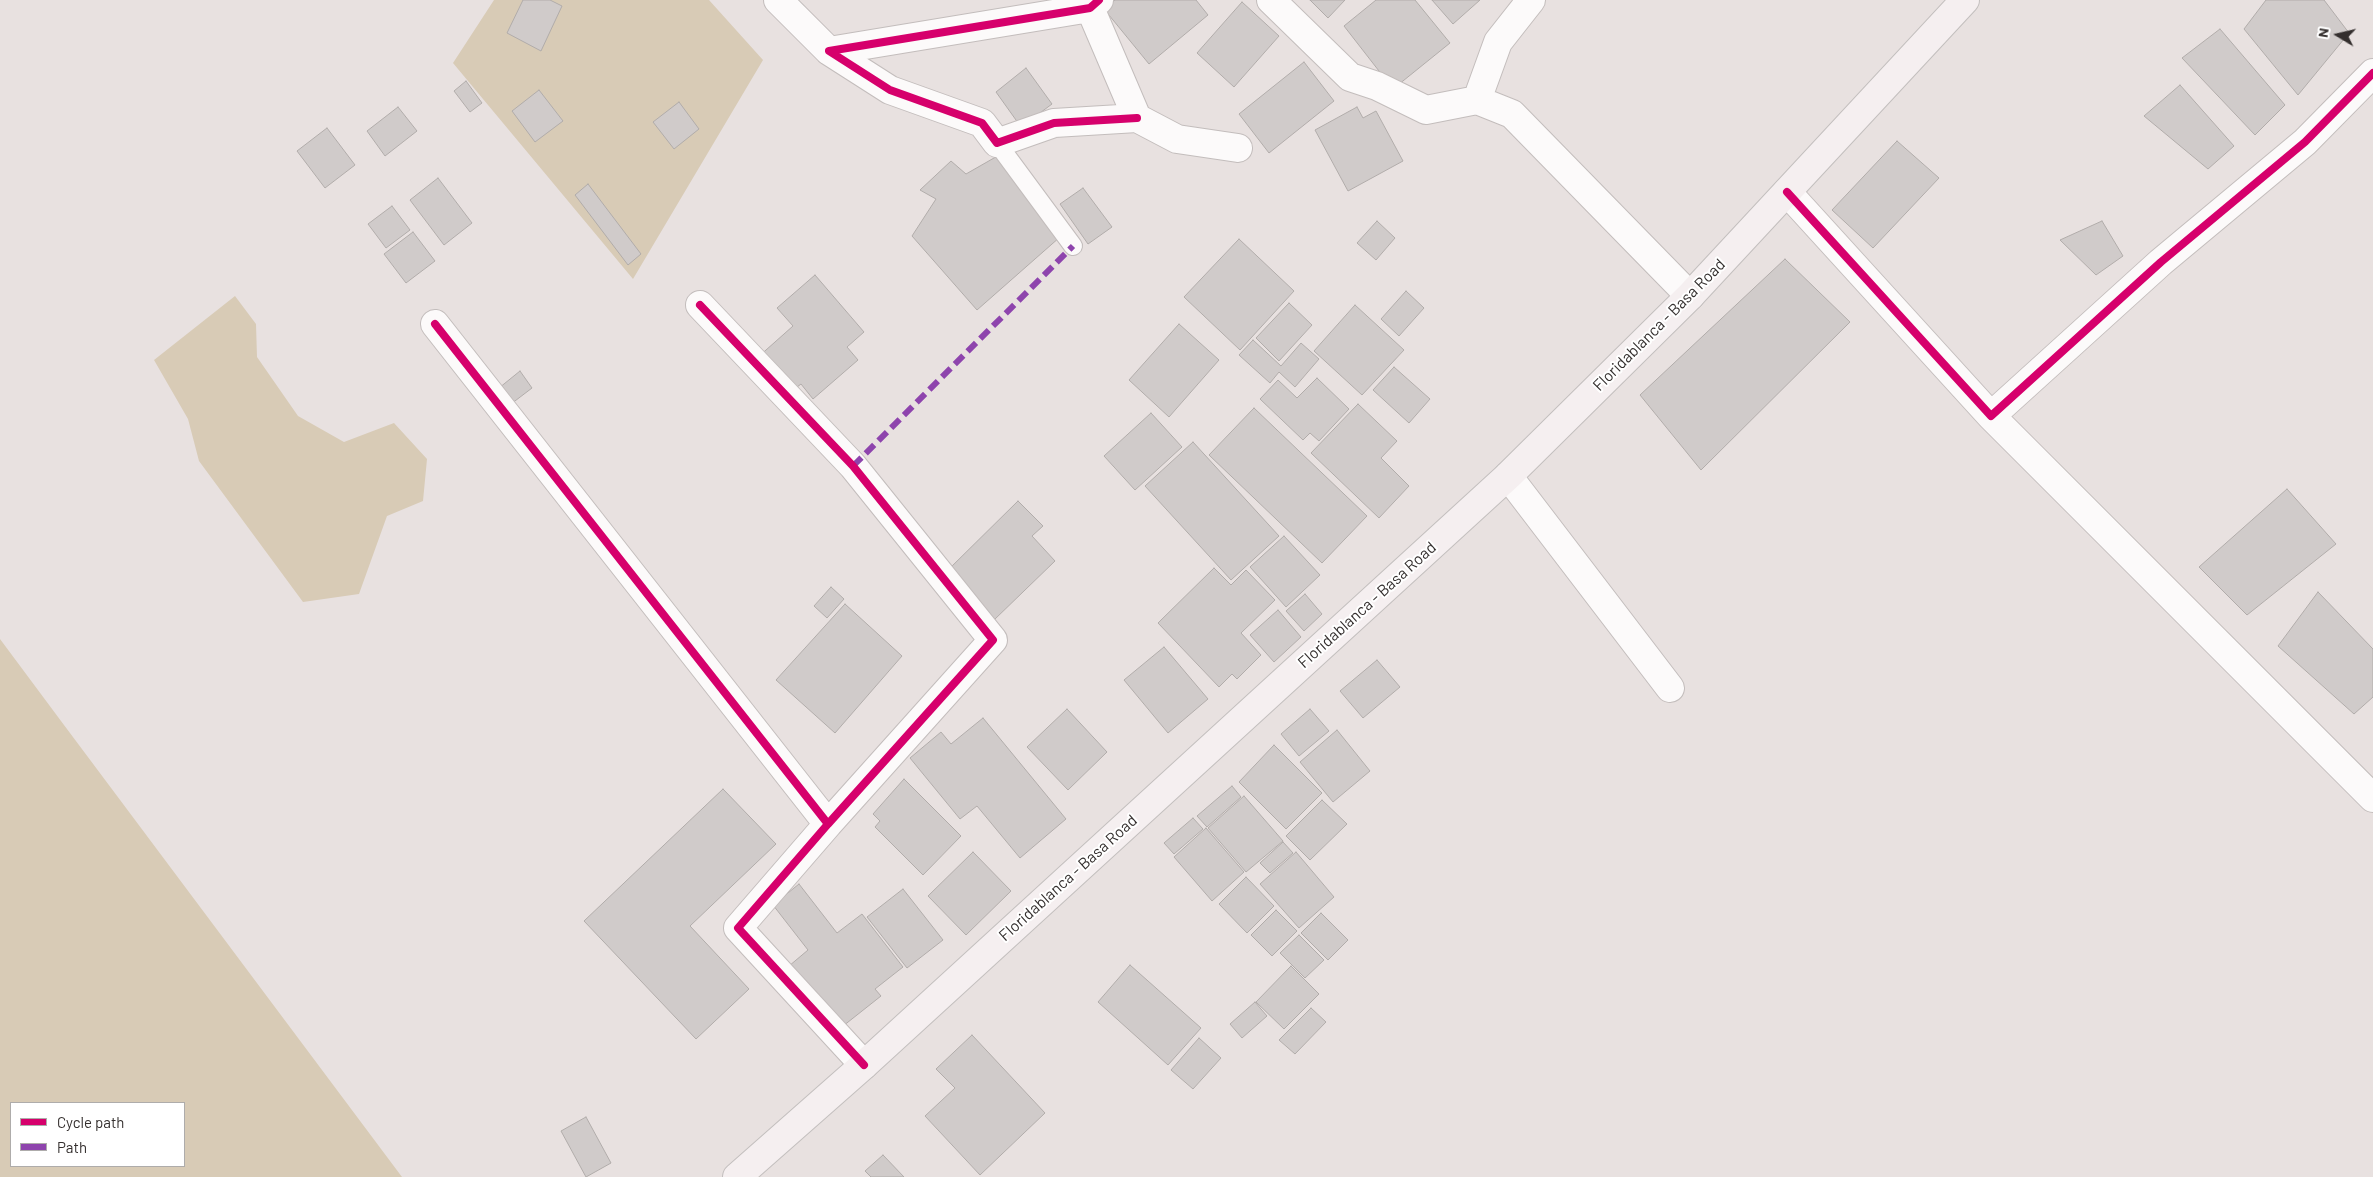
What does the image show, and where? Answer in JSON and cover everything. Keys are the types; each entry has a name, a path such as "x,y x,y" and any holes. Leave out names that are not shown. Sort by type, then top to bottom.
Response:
{"main road":[{"name":"Floridablanca - Basa Road","path":"737,1177 864,1065 1508,476 1690,296 1965,0"}],"street":[{"path":"778,0 829,51 890,90 982,123 997,143 1054,123 1137,118 1177,139 1238,148"},
{"path":"1271,0 1350,77 1378,86 1426,110 1477,100 1512,114 1690,296"},
{"path":"1477,100 1498,42 1531,0"},
{"path":"829,51 1095,4 1137,118"},
{"path":"1992,416 2161,262 2305,142 2373,73"},
{"path":"1787,192 1992,416 2373,798"},
{"path":"700,305 853,466 993,640 828,824 738,928 864,1065"},
{"path":"435,324 828,824"},
{"path":"1508,476 1670,688"}],"lane":[{"path":"997,143 1073,246"}],"shaded area":[{"path":"494,0 709,0 763,60 633,279 453,63"},
{"path":"235,296 256,324 257,357 298,416 344,442 394,423 427,459 423,501 387,516 359,594 303,602 199,461 188,419 154,360"},
{"path":"0,639 402,1177 0,1177"}],"building":[{"path":"523,0 550,0 562,6 541,51 507,33"},
{"path":"1115,0 1196,0 1208,15 1149,64 1104,9"},
{"path":"1310,0 1345,0 1328,18"},
{"path":"1376,0 1415,0 1450,43 1393,89 1344,26"},
{"path":"1432,0 1480,0 1453,24"},
{"path":"2266,0 2324,0 2349,33 2298,95 2244,29"},
{"path":"1242,2 1279,36 1234,87 1197,53"},
{"path":"2220,29 2285,105 2255,135 2182,58"},
{"path":"1304,62 1334,101 1269,153 1239,114"},
{"path":"1026,68 1052,104 1021,127 996,92"},
{"path":"466,81 482,103 470,112 454,91"},
{"path":"2180,85 2234,146 2208,169 2144,116"},
{"path":"539,90 563,121 535,142 512,111"},
{"path":"679,102 699,129 674,149 653,122"},
{"path":"398,107 417,131 385,156 367,131"},
{"path":"1357,107 1363,118 1376,111 1403,161 1348,191 1315,130"},
{"path":"327,128 355,165 325,188 297,151"},
{"path":"1897,141 1939,178 1873,248 1832,210"},
{"path":"1001,154 1060,237 977,310 912,236 936,199 920,190 951,161 966,174"},
{"path":"438,178 472,223 444,245 410,200"},
{"path":"588,184 641,254 628,265 575,195"},
{"path":"1083,188 1112,227 1088,244 1060,204"},
{"path":"392,206 410,230 386,248 368,224"},
{"path":"1377,221 1395,238 1376,260 1357,243"},
{"path":"2102,221 2123,256 2096,275 2060,240"},
{"path":"413,232 435,261 406,283 384,254"},
{"path":"1239,239 1294,291 1240,350 1184,297"},
{"path":"1785,259 1850,322 1701,470 1640,395"},
{"path":"815,275 864,332 847,347 858,360 813,399 801,384 788,394 757,358 793,326 777,308"},
{"path":"1406,291 1424,308 1399,336 1381,319"},
{"path":"1289,303 1312,325 1279,361 1256,338"},
{"path":"1355,305 1404,350 1362,395 1314,351"},
{"path":"1179,324 1219,360 1169,417 1129,380"},
{"path":"1253,340 1281,366 1301,343 1319,359 1295,387 1279,372 1270,383 1239,355"},
{"path":"1394,367 1430,399 1409,423 1373,390"},
{"path":"520,371 532,388 511,404 499,388"},
{"path":"1317,378 1349,409 1319,441 1310,433 1303,440 1260,399 1278,380 1297,398"},
{"path":"1358,404 1397,441 1381,458 1409,486 1379,518 1311,453"},
{"path":"1254,408 1367,516 1322,563 1209,455"},
{"path":"1151,413 1182,447 1135,490 1104,456"},
{"path":"1193,442 1279,536 1231,580 1145,486"},
{"path":"2287,489 2336,544 2247,615 2199,567"},
{"path":"1018,501 1043,526 1032,536 1055,561 994,620 947,571"},
{"path":"1284,536 1320,575 1286,607 1250,567"},
{"path":"1214,568 1231,585 1246,570 1275,600 1241,633 1261,655 1237,679 1232,674 1219,687 1158,623"},
{"path":"831,587 844,599 827,618 814,606"},
{"path":"2318,592 2373,649 2373,697 2354,714 2278,646"},
{"path":"1305,594 1322,614 1304,631 1286,611"},
{"path":"845,604 902,656 835,733 776,680"},
{"path":"1278,610 1301,637 1274,662 1250,635"},
{"path":"1164,647 1208,699 1168,733 1124,680"},
{"path":"1377,660 1400,687 1363,718 1340,691"},
{"path":"1067,709 1107,752 1068,790 1027,747"},
{"path":"1310,709 1329,731 1299,756 1281,734"},
{"path":"983,718 1066,819 1020,858 977,806 960,819 910,758 941,732 951,744"},
{"path":"1337,730 1370,771 1333,802 1300,762"},
{"path":"1274,745 1322,793 1286,829 1239,782"},
{"path":"904,779 961,836 923,875 875,827 880,821 873,814"},
{"path":"1232,786 1241,797 1207,827 1197,816"},
{"path":"723,789 776,844 690,926 749,989 696,1039 584,921"},
{"path":"1244,796 1283,841 1246,872 1208,828"},
{"path":"1322,800 1347,824 1310,860 1286,836"},
{"path":"1193,818 1203,829 1174,854 1164,843"},
{"path":"1206,828 1244,872 1212,901 1174,857"},
{"path":"1283,842 1293,853 1270,873 1260,863"},
{"path":"973,852 1011,891 966,935 928,896"},
{"path":"1296,852 1334,897 1299,928 1260,884"},
{"path":"1246,877 1274,906 1247,933 1219,904"},
{"path":"799,884 837,933 862,914 903,967 875,989 881,996 838,1030 789,966 808,950 773,905"},
{"path":"903,889 943,940 907,968 867,917"},
{"path":"1276,910 1297,931 1272,956 1251,935"},
{"path":"1321,913 1348,940 1328,960 1301,933"},
{"path":"1299,935 1324,960 1305,978 1280,953"},
{"path":"1130,965 1201,1028 1168,1065 1098,1002"},
{"path":"1291,966 1319,994 1284,1029 1256,1002"},
{"path":"1255,1002 1267,1016 1242,1038 1230,1024"},
{"path":"1311,1008 1326,1022 1295,1054 1279,1040"},
{"path":"972,1035 1045,1113 980,1175 925,1116 955,1088 936,1069"},
{"path":"1199,1038 1221,1058 1193,1089 1171,1070"},
{"path":"586,1117 611,1163 586,1177 561,1131"},
{"path":"883,1155 904,1177 871,1177 865,1171"}],"marked path":[{"path":"853,466 1073,246"}],"cycle path":[{"path":"1099,0 1090,8 829,51 890,90 982,123 997,143 1054,123 1137,118"},
{"path":"1787,192 1991,416 2161,262 2305,142 2373,73"},
{"path":"700,305 853,466 993,640 828,824"},
{"path":"435,324 828,824 738,928 864,1065"}]}
